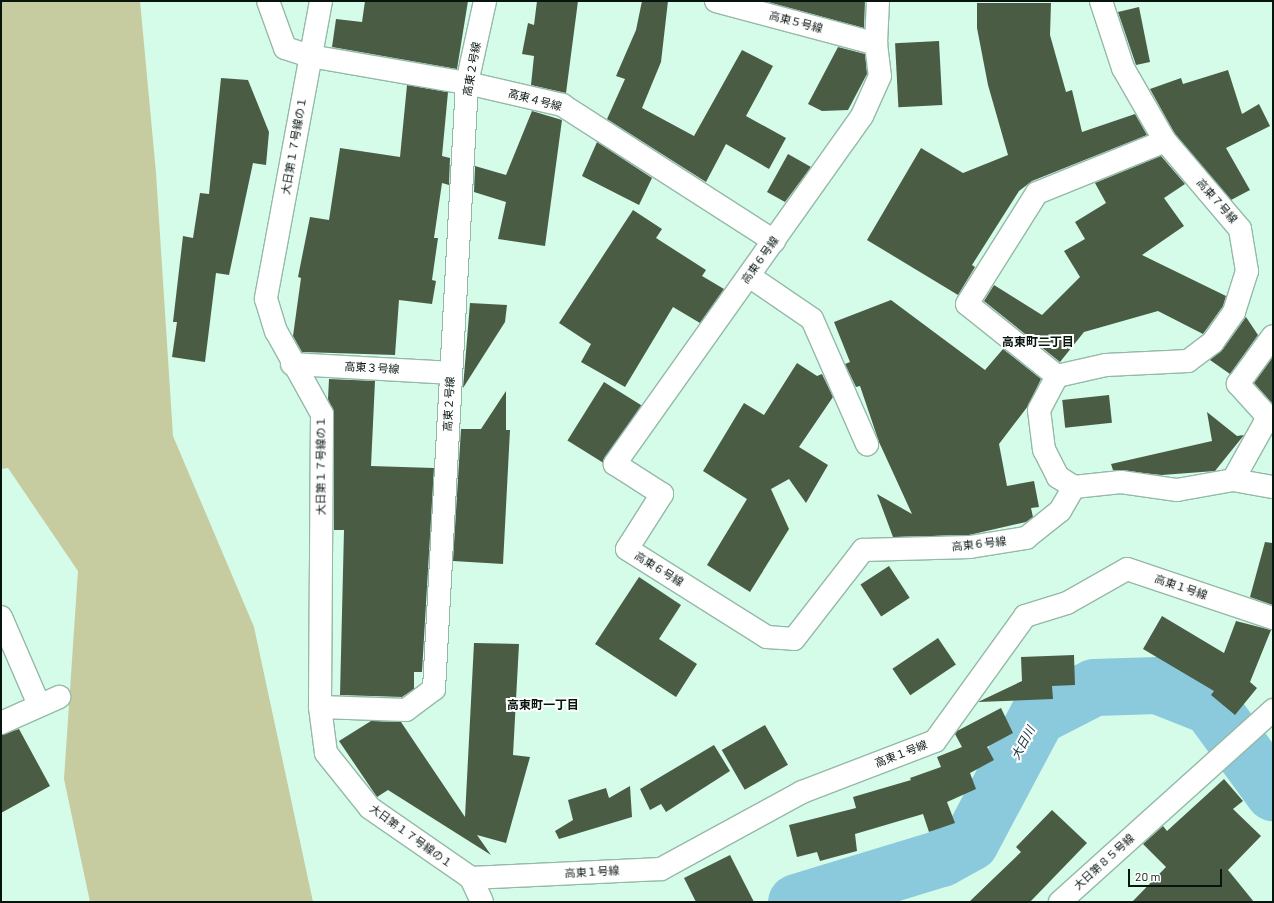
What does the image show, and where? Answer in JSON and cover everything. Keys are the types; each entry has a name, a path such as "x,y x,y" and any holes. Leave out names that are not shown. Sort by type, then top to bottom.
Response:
{"street":[{"name":"高東４号線","path":"268,1 284,48 310,56 467,83 562,105 774,241"},
{"name":"大日第１７号線の１","path":"321,1 266,299 276,331 292,364 322,414 320,707 326,753 370,808 472,880"},
{"name":"高東２号線","path":"320,707 406,710 434,689 467,83 485,1"},
{"name":"高東５号線","path":"716,1 876,44"},
{"name":"高東６号線","path":"878,1 876,44 880,76 862,116 615,464 662,494 628,549 767,637 794,639 863,550 970,547 1026,538 1060,511 1074,487"},
{"name":"高東７号線","path":"1056,376 1106,365 1188,361 1213,342 1234,312 1247,271 1240,228 1165,141 1123,68 1100,1"},
{"path":"1165,141 1038,193 967,304 1056,376 1039,410 1044,450 1058,477 1074,487 1121,482 1177,490 1233,480 1273,488"},
{"path":"749,276 812,319 867,444"},
{"path":"1233,480 1268,417 1238,384 1273,336"},
{"name":"高東３号線","path":"292,364 451,373"},
{"name":"高東１号線","path":"472,880 661,869 802,792 935,741 1024,616 1067,603 1127,569 1273,618"},
{"path":"1,617 49,701 1,723"},
{"name":"大日第８５号線","path":"1060,902 1148,821 1273,710"},
{"path":"472,880 482,902"}],"green space":[{"path":"1,1 140,1 156,173 173,436 254,627 313,902 90,902 64,779 78,571 8,468 1,469"}],"building":[{"path":"365,1 468,1 457,69 332,47 336,19 362,22"},
{"path":"537,1 578,1 566,93 531,85 534,56 522,54 528,23 534,25"},
{"path":"642,1 668,1 661,62 642,108 694,136 742,50 773,66 746,116 786,138 769,169 726,144 706,182 607,119 625,79 616,76 636,30"},
{"path":"865,1 864,28 768,2"},
{"path":"977,3 1051,3 1050,35 1066,92 1072,90 1082,132 1135,114 1147,135 1032,181 1019,191 972,265 975,267 958,295 867,240 921,148 963,173 1008,155 988,85 977,28"},
{"path":"1139,7 1150,62 1136,65 1118,12"},
{"path":"939,41 942,105 898,107 895,43"},
{"path":"838,47 865,54 867,74 848,110 822,111 808,104"},
{"path":"1228,70 1242,114 1259,104 1270,126 1226,148 1250,190 1231,200 1175,134 1150,89 1181,78 1183,84"},
{"path":"221,78 248,80 269,132 266,165 253,163 229,275 216,273 205,362 172,357 177,322 173,322 183,236 193,238 200,193 209,194"},
{"path":"407,85 448,92 442,156 450,158 449,185 442,183 434,238 438,238 432,280 436,281 432,304 399,300 395,355 302,352 293,336 301,278 298,277 310,217 329,220 340,148 400,157"},
{"path":"532,111 562,120 545,246 498,239 506,202 474,192 475,166 506,175"},
{"path":"597,142 652,178 639,205 582,176"},
{"path":"788,154 811,167 785,202 767,192"},
{"path":"1161,156 1185,184 1164,198 1184,226 1142,255 1226,296 1223,306 1203,334 1158,311 1084,332 1060,362 984,301 994,285 1042,315 1080,277 1064,251 1085,239 1075,222 1106,203 1095,183"},
{"path":"633,210 662,229 656,238 706,270 702,276 724,289 700,323 673,307 625,387 581,362 591,344 559,323"},
{"path":"891,300 985,370 1003,349 1041,379 1028,406 999,444 1007,486 1034,481 1039,507 1031,508 1033,517 1026,522 969,535 893,537 877,494 912,514 879,442 860,386 856,387 845,364 850,362 834,322"},
{"path":"470,303 507,305 505,322 463,388"},
{"path":"1246,317 1258,335 1230,374 1210,360 1223,349"},
{"path":"1273,357 1273,404 1254,383"},
{"path":"797,363 817,376 822,374 833,397 799,447 828,465 806,503 789,479 771,489 789,529 750,592 707,565 747,499 703,471 744,403 764,415"},
{"path":"329,379 375,381 371,466 434,468 422,672 414,672 414,689 402,697 340,695 344,530 334,530 334,414 328,399"},
{"path":"604,382 641,405 605,464 567,441"},
{"path":"506,391 506,430 510,430 503,564 453,561 461,429 481,429"},
{"path":"1109,395 1112,423 1065,428 1062,400"},
{"path":"1207,412 1237,436 1244,435 1215,471 1162,475 1113,470 1111,464 1212,441"},
{"path":"1265,542 1273,543 1273,605 1250,597"},
{"path":"889,566 910,598 881,616 860,585"},
{"path":"639,577 681,605 659,639 697,664 676,697 595,644"},
{"path":"1162,616 1224,653 1236,621 1271,630 1250,682 1257,688 1235,715 1211,695 1214,691 1143,649"},
{"path":"938,638 956,665 910,695 892,669"},
{"path":"474,643 519,644 513,755 530,757 506,843 477,835 491,855 388,790 377,797 339,741 371,721 401,722 465,817"},
{"path":"1074,655 1075,685 1052,686 1053,699 978,702 1022,681 1021,657"},
{"path":"1001,708 1013,733 987,747 994,760 970,773 976,789 947,802 955,823 929,832 923,814 855,834 857,851 820,861 817,852 797,857 789,825 856,808 853,797 911,780 910,778 941,767 937,757 962,747 955,734 957,731"},
{"path":"765,725 788,765 745,790 722,750"},
{"path":"19,729 50,786 1,813 1,735"},
{"path":"714,745 730,771 666,812 661,804 650,810 640,789"},
{"path":"1224,779 1243,801 1233,809 1261,836 1228,870 1254,902 1132,902 1166,867 1143,844 1163,826 1167,831"},
{"path":"630,786 632,817 559,839 555,831 573,820 568,800 606,788 609,798"},
{"path":"1052,810 1087,843 1030,902 969,902 1021,852 1016,847"},
{"path":"730,855 754,902 696,902 684,878"}],"waterway":[{"name":"大日川","path":"796,902 941,858 970,842 1037,716 1094,687 1157,685 1210,706 1273,792"}],"district":[{"name":"高東町二丁目","path":"1038,342"},
{"name":"高東町一丁目","path":"543,705"}]}
